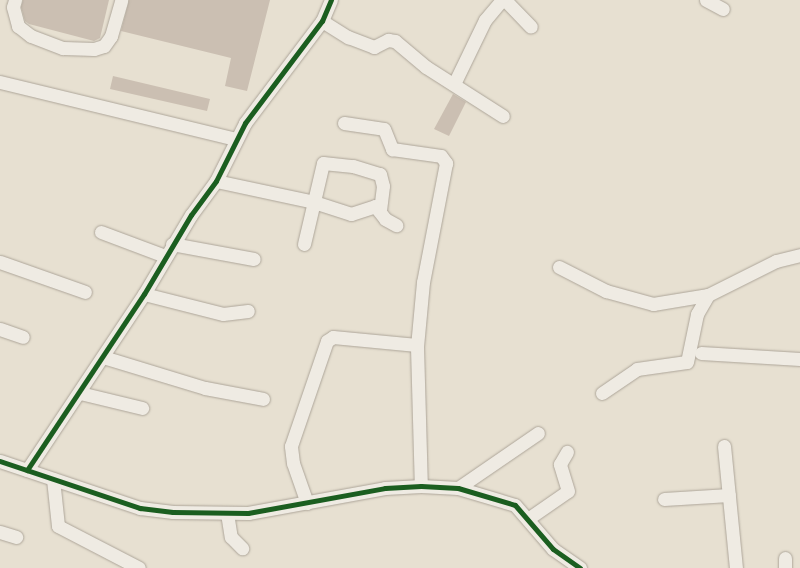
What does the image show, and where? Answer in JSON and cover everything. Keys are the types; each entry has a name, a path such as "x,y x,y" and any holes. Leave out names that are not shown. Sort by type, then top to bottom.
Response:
{"street":[{"path":"15,0 13,7 18,26 31,36 63,48 94,49 104,46 111,36 121,0"},
{"path":"27,470 80,393 144,294 172,244 216,181 235,139 322,21 331,0"},
{"path":"454,84 486,20 502,0"},
{"path":"505,0 531,27"},
{"path":"706,0 723,9"},
{"path":"322,21 348,37 374,47 388,40 395,41 426,67 503,116"},
{"path":"0,82 235,139"},
{"path":"344,123 384,129 392,149 444,158 423,282 417,345 421,486"},
{"path":"304,244 314,202 320,165 325,162 380,174 383,186 380,209 385,219 396,226"},
{"path":"216,181 314,202 351,214 370,205 380,209"},
{"path":"101,232 165,256"},
{"path":"172,244 254,259"},
{"path":"559,267 606,291 643,302 668,303 708,295 776,261 800,255"},
{"path":"0,262 85,292"},
{"path":"144,294 223,314 248,311"},
{"path":"602,393 637,369 687,362 697,314 708,295"},
{"path":"0,329 22,337"},
{"path":"306,503 296,474 291,446 327,341 333,337 417,345"},
{"path":"702,353 800,359"},
{"path":"103,357 205,388 263,399"},
{"path":"80,393 142,408"},
{"path":"458,488 538,433"},
{"path":"724,446 736,568"},
{"path":"529,518 568,490 560,464 567,452"},
{"path":"0,461 140,508 227,513 306,503 385,488 421,486 458,488 515,506 529,518 553,549 580,568"},
{"path":"54,479 58,526 139,568"},
{"path":"664,499 729,495"},
{"path":"227,513 231,537 242,548"},
{"path":"0,532 16,537"}],"building":[{"path":"23,0 109,0 100,38 94,41 29,24 25,21 21,7"},
{"path":"129,0 270,0 247,91 225,86 231,58 121,31"},
{"path":"113,76 210,99 207,111 110,89"},
{"path":"453,94 466,102 449,136 434,129"}],"cycle path":[{"path":"27,470 144,294 191,215 216,181 245,123 322,21 331,0"},
{"path":"0,461 140,508 173,512 248,513 385,488 421,486 458,488 515,505 553,549 580,568"}]}
